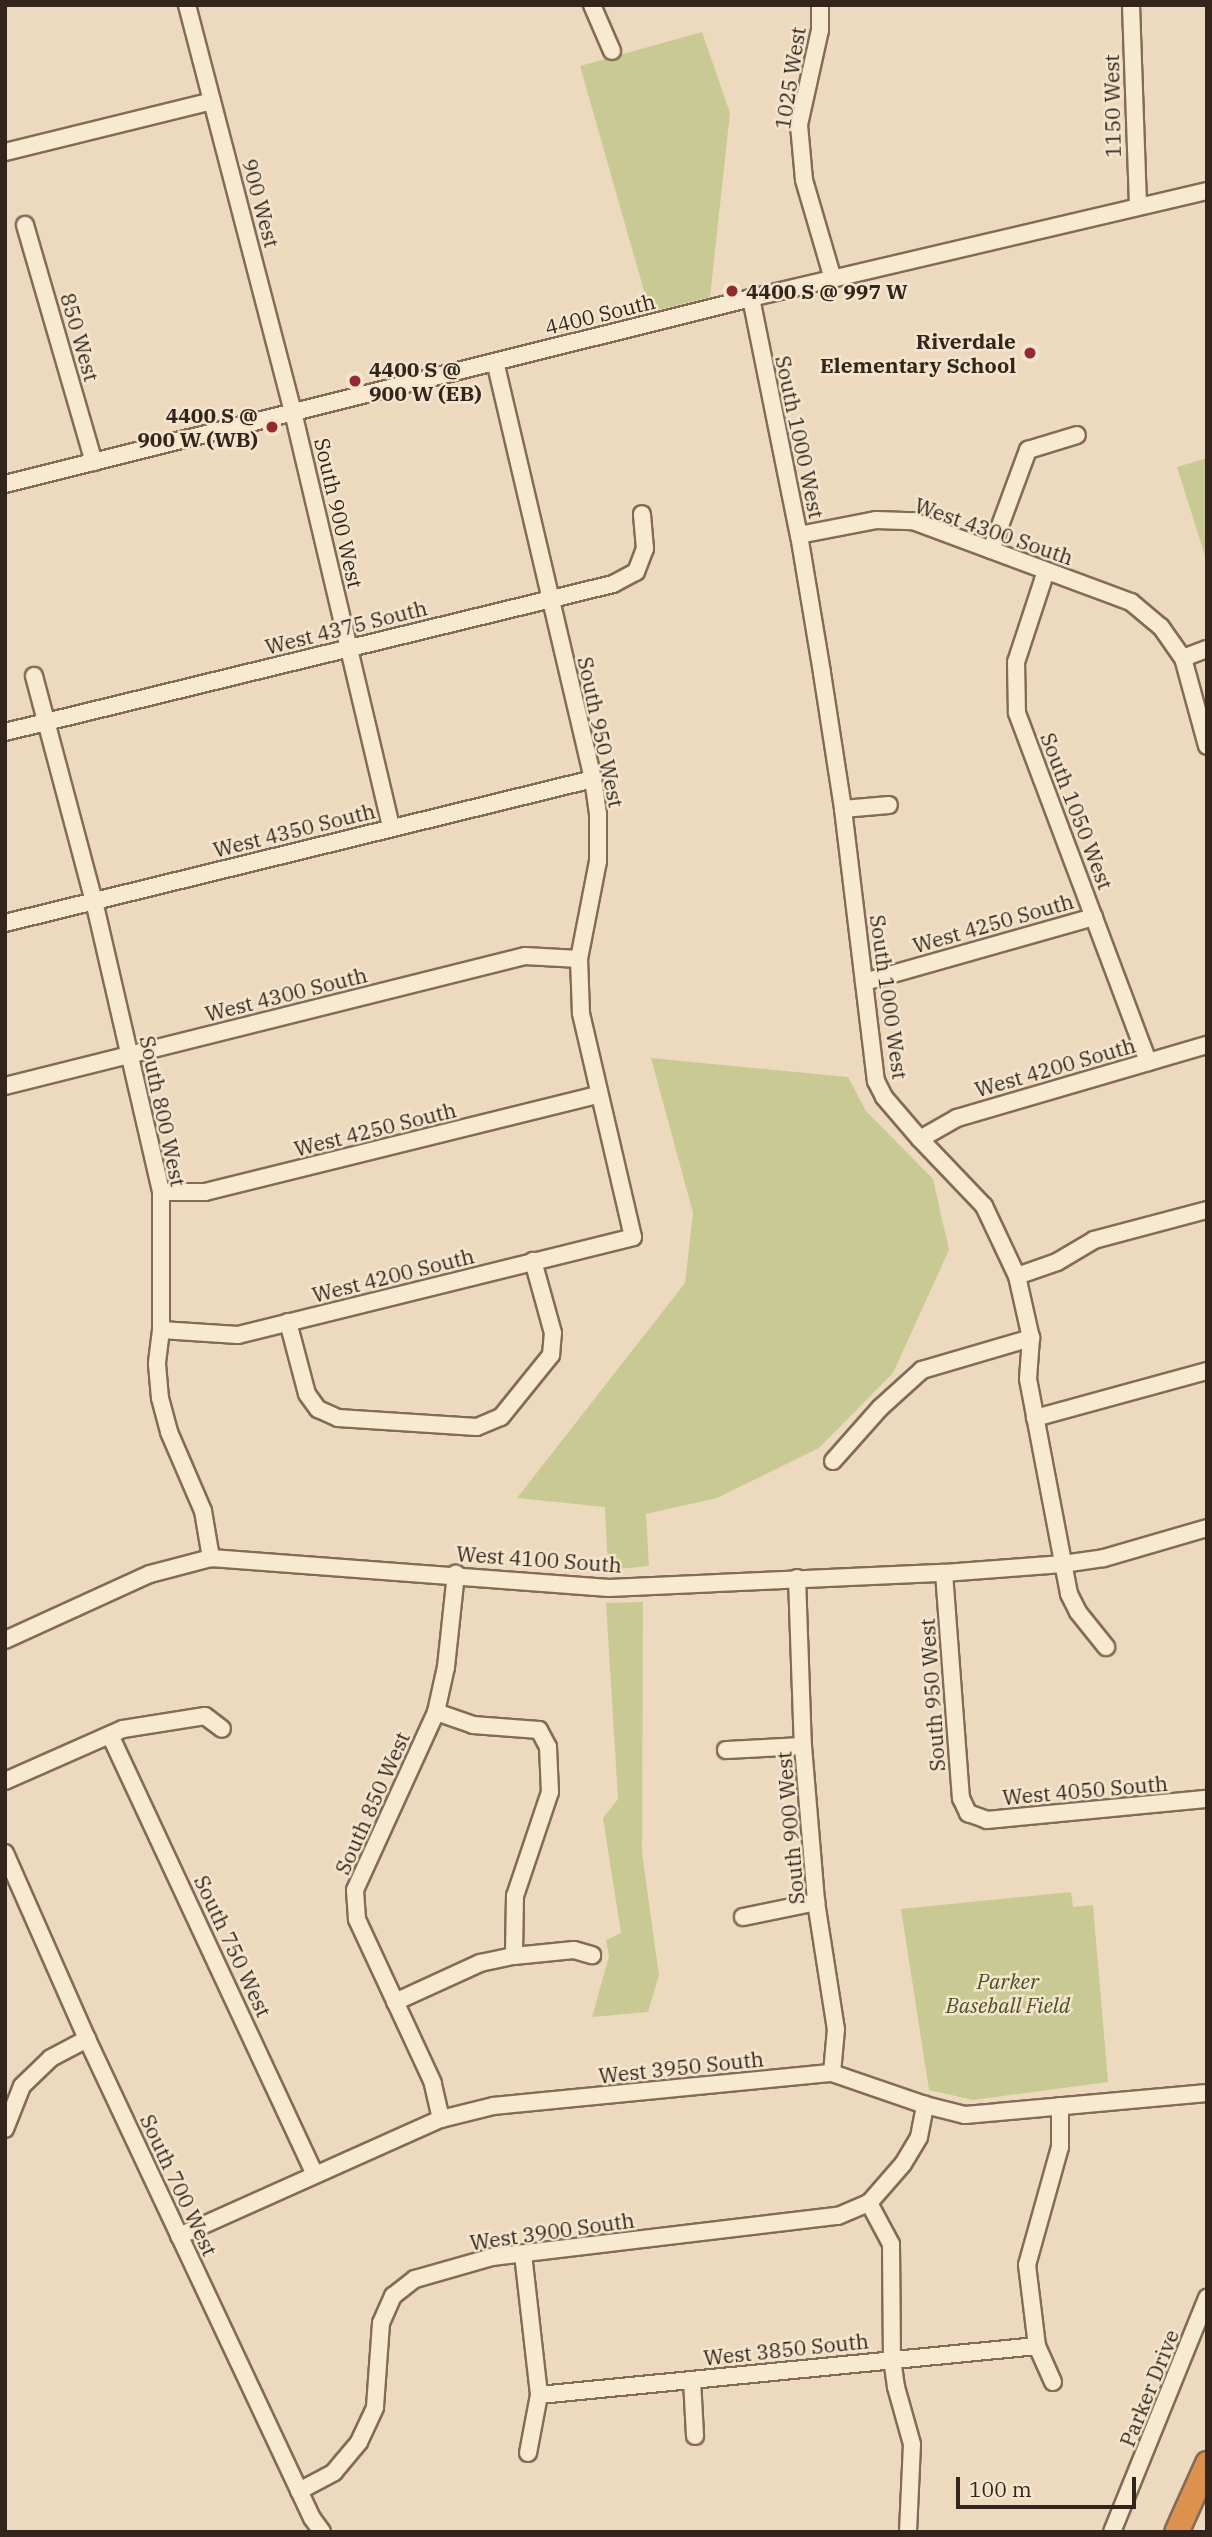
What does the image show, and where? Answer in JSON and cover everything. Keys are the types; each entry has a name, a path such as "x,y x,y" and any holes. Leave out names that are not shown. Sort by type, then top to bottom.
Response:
{"highway":[{"path":"1176,2532 1207,2463"}],"street":[{"name":"900 West","path":"187,5 293,412"},
{"path":"592,5 612,51"},
{"name":"1025 West","path":"820,5 820,30 799,125 804,180 833,279"},
{"name":"1150 West","path":"1132,5 1138,206"},
{"path":"5,152 212,101"},
{"name":"4400 South","path":"5,484 751,298 1207,191"},
{"name":"850 West","path":"25,225 94,461"},
{"name":"South 1000 West","path":"751,298 799,535 844,809 876,1082 884,1097 920,1139 984,1206 1017,1276 1031,1338 1028,1379 1063,1564 1073,1603 1106,1647"},
{"name":"South 950 West","path":"495,362 593,779 598,814 598,861 579,959 581,1013 633,1237"},
{"name":"South 900 West","path":"293,412 391,828"},
{"path":"991,550 1028,450 1077,435"},
{"name":"West 4375 South","path":"5,733 613,584 636,572 645,549 642,514"},
{"name":"West 4300 South","path":"799,535 876,520 913,521 1131,602 1161,627 1183,658"},
{"name":"South 1050 West","path":"1046,571 1016,662 1017,713 1148,1062"},
{"path":"1207,649 1183,658 1207,746"},
{"name":"South 800 West","path":"34,676 94,901 161,1192 161,1330 157,1364 160,1398 169,1432 203,1511 211,1558"},
{"name":"West 4350 South","path":"5,923 593,779"},
{"path":"844,809 889,805"},
{"name":"West 4250 South","path":"864,982 1094,917"},
{"name":"West 4300 South","path":"5,1086 525,956 579,959"},
{"name":"West 4200 South","path":"920,1139 957,1118 1207,1045"},
{"name":"West 4250 South","path":"161,1192 205,1192 598,1095"},
{"path":"1017,1276 1057,1262 1094,1240 1207,1210"},
{"name":"West 4200 South","path":"161,1330 238,1335 633,1237"},
{"path":"288,1322 307,1394 318,1409 338,1418 477,1427 501,1417 551,1355 554,1333 533,1261"},
{"path":"833,1461 880,1408 922,1370 1031,1338"},
{"path":"1035,1418 1207,1371"},
{"name":"West 4100 South","path":"5,1640 150,1574 211,1558 456,1574 609,1588 944,1573 1063,1564 1104,1558 1207,1528"},
{"name":"South 950 West","path":"944,1573 961,1798 968,1813"},
{"name":"South 850 West","path":"441,2119 433,2083 357,1919 355,1890 436,1712 446,1667 456,1574"},
{"name":"South 900 West","path":"797,1578 803,1746 816,1902 836,2029 832,2073"},
{"path":"436,1712 473,1725 539,1730 548,1747 550,1792 515,1896 514,1955"},
{"path":"5,1780 123,1729 205,1716 222,1729"},
{"name":"South 750 West","path":"110,1735 315,2175"},
{"path":"726,1750 803,1746"},
{"name":"West 4050 South","path":"968,1813 987,1820 1207,1799"},
{"name":"South 700 West","path":"5,1853 87,2039 299,2490 322,2532"},
{"path":"743,1917 816,1902"},
{"path":"395,2002 480,1963 514,1955 574,1950 592,1955"},
{"path":"5,2129 22,2087 51,2058 87,2039"},
{"name":"West 3950 South","path":"180,2236 441,2119 493,2106 832,2073 925,2105 965,2115 1207,2093"},
{"path":"908,2532 912,2444 895,2387 892,2360 891,2244 869,2203 903,2164 919,2137 925,2105"},
{"path":"1053,2382 1037,2346 1027,2265 1060,2147 1060,2106"},
{"name":"West 3900 South","path":"299,2490 334,2472 359,2442 375,2407 381,2323 393,2296 415,2278 492,2257 838,2216 869,2203"},
{"path":"523,2254 539,2395 528,2453"},
{"name":"Parker Drive","path":"1112,2532 1207,2298"},
{"name":"West 3850 South","path":"539,2395 1037,2346"},
{"path":"692,2380 695,2436"}],"green space":[{"path":"702,32 730,113 710,297 650,312 580,66"},
{"path":"1207,458 1207,559 1206,559 1177,467"},
{"path":"651,1058 848,1077 866,1111 933,1179 949,1250 893,1373 819,1448 717,1498 646,1514 649,1566 608,1570 605,1507 517,1498 685,1283 693,1213"},
{"path":"643,1602 642,1853 659,1975 648,2012 592,2017 609,1956 606,1940 621,1933 603,1818 618,1799 606,1603"},
{"name":"Parker Baseball Field","path":"1071,1892 1073,1907 1093,1905 1108,2082 973,2100 929,2090 901,1909"}],"place":[{"name":"4400 S @ 997 W","path":"732,291"},
{"name":"Riverdale Elementary School","path":"1030,353"},
{"name":"4400 S @ 900 W (EB)","path":"355,381"},
{"name":"4400 S @ 900 W (WB)","path":"272,427"}]}
